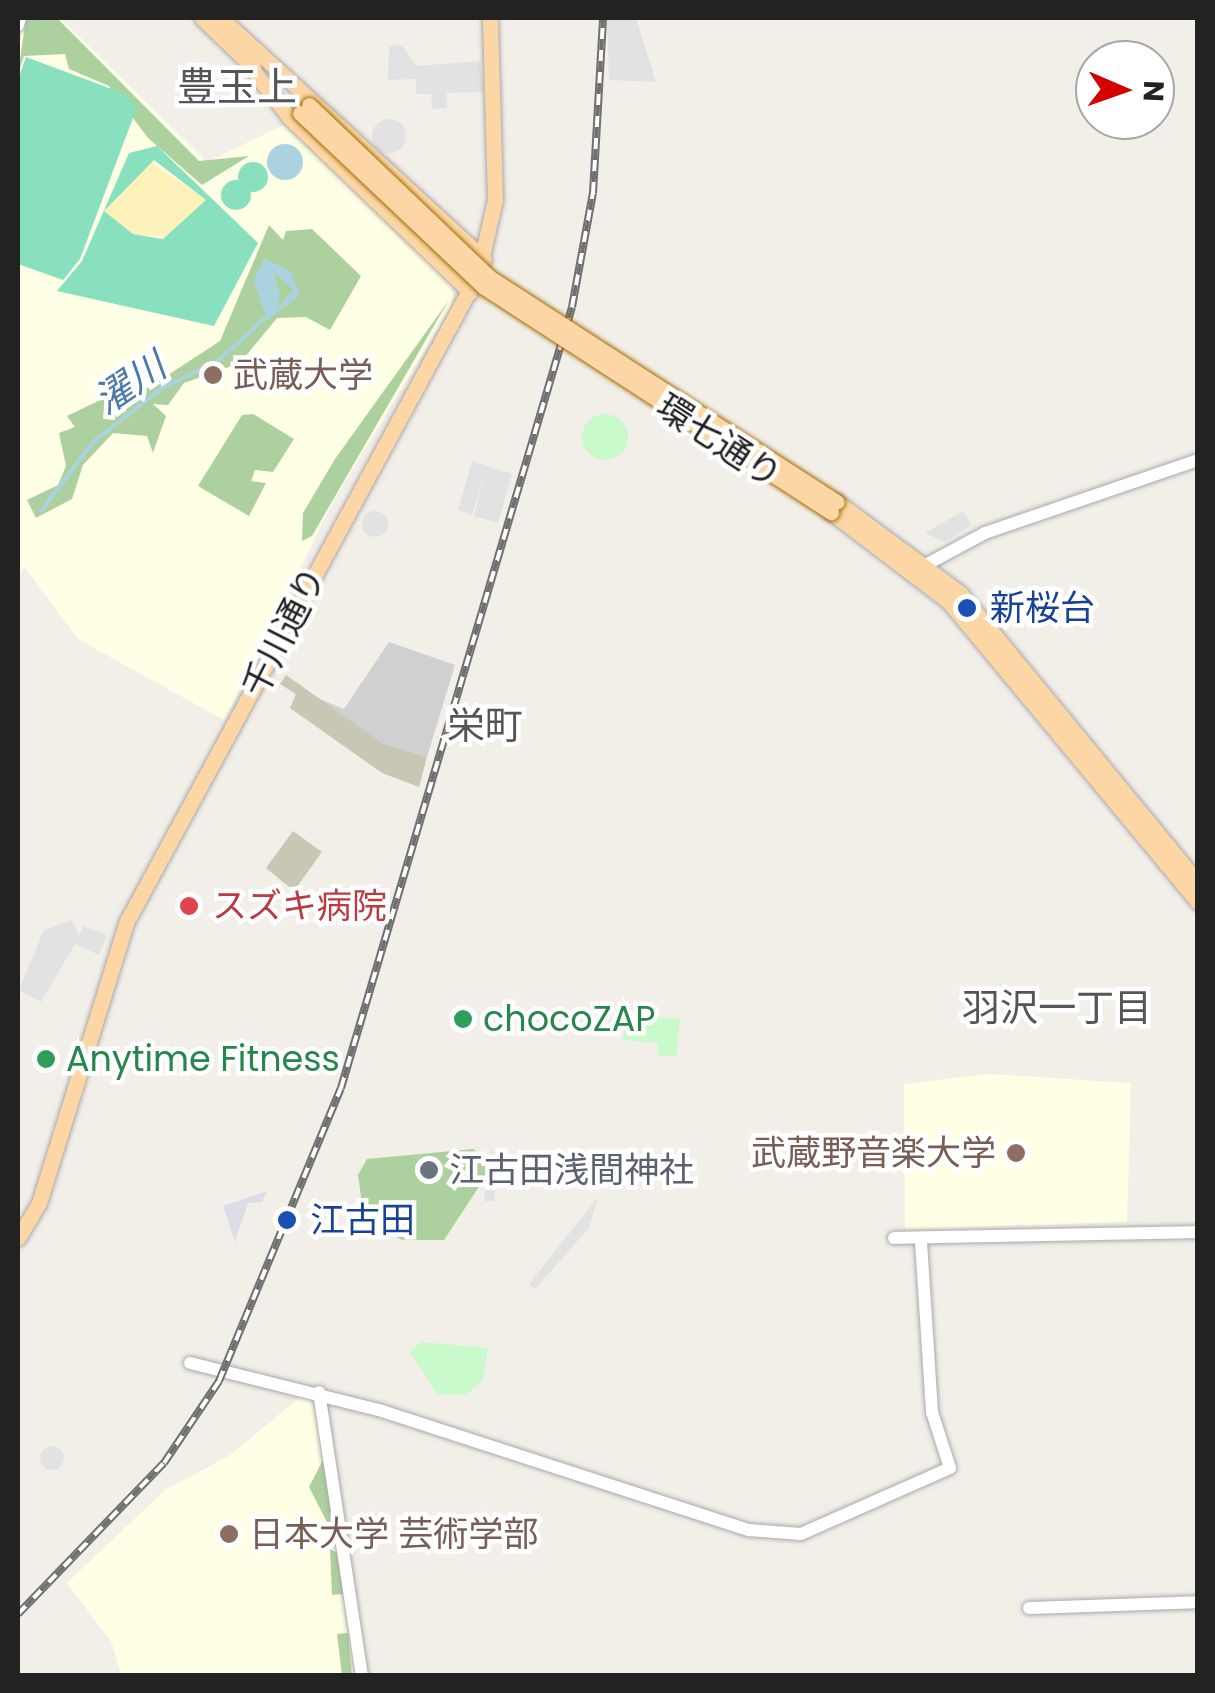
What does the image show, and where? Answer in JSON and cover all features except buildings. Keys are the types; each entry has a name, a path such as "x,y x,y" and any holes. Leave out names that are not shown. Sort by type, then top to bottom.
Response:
{"main road":[{"name":"環七通り","path":"202,18 250,55 496,296 922,566 1198,883"},
{"name":"環七通り","path":"222,18 250,55"},
{"name":"千川通り","path":"18,1238 34,1216 127,920 470,292 484,259 496,163 490,18"},
{"path":"250,55 484,259"},
{"path":"250,55 289,116 470,292"},
{"name":"環七通り","path":"922,566 1198,902"}],"street":[{"path":"18,25 20,18"},
{"path":"922,566 1198,460"},
{"path":"18,1205 34,1216"},
{"path":"894,1238 1198,1232"},
{"path":"190,1362 319,1392 749,1530 801,1534 950,1468 932,1412 921,1240"},
{"path":"319,1392 362,1676"},
{"path":"1029,1608 1198,1602"}],"shaded area":[{"name":"武蔵大学","path":"28,18 60,18 207,162 286,124 454,284 452,305 334,500 224,720 78,639 25,567 18,573 18,45"},
{"path":"607,18 636,18 656,82 609,80"},
{"path":"402,45 416,66 481,61 483,92 447,93 447,108 432,109 431,94 416,94 416,79 388,80 389,46"},
{"path":"389,119 401,124 406,136 401,148 389,153 377,148 372,136 377,124"},
{"path":"472,461 512,474 498,523 474,516 484,475 472,515 458,510"},
{"path":"375,511 384,515 388,524 384,533 375,537 366,533 362,524 366,515"},
{"path":"963,511 971,525 945,542 925,533"},
{"path":"389,642 455,665 427,757 382,743 315,697 344,709"},
{"path":"286,675 382,743 427,757 419,787 382,773 290,708 296,694 280,684"},
{"path":"293,831 322,852 294,891 266,868"},
{"path":"72,920 79,936 83,926 107,935 99,955 75,944 41,1002 19,990 44,930"},
{"name":"武蔵野音楽大学","path":"989,1074 1131,1083 1127,1222 905,1229 904,1084"},
{"path":"490,1151 501,1153 494,1201 484,1201"},
{"path":"267,1191 262,1202 248,1203 235,1241 242,1263 223,1206"},
{"path":"598,1197 589,1228 535,1289 529,1284"},
{"name":"日本大学 芸術学部","path":"299,1398 312,1399 327,1471 354,1675 121,1675 112,1643 67,1583 165,1490 229,1456"},
{"path":"47,1446 57,1446 64,1458 57,1470 47,1470 40,1463 40,1453"}],"green space":[{"path":"26,18 57,18 199,161 249,156 202,185 148,138 109,86 69,69 65,54 24,56 18,73"},
{"path":"26,57 125,94 137,107 80,259 63,280 18,264 18,80"},
{"path":"157,146 258,243 214,326 57,291 82,261 129,153","holes":["154,160 206,200 163,239 133,234 104,211"]},
{"path":"253,162 264,166 268,177 264,188 253,192 242,188 238,177 242,166"},
{"path":"236,180 247,184 251,195 247,206 236,210 225,206 221,195 225,184"},
{"path":"269,225 283,240 286,231 312,229 361,276 330,330 306,317 277,318 240,363 184,383 168,405 153,404 166,416 153,453 147,436 113,433 83,465 72,499 36,518 27,500 58,485 66,466 59,433 75,427 67,416 129,386 148,388 220,341"},
{"path":"449,300 312,536 302,541 303,513 335,459"},
{"path":"253,414 294,439 273,472 255,470 251,481 266,483 249,516 198,486 242,415"},
{"path":"605,414 621,421 628,437 621,453 605,460 589,453 582,437 589,421"},
{"path":"626,1014 680,1019 676,1057 658,1055 658,1043 623,1040"},
{"path":"473,1149 488,1159 486,1176 444,1240 402,1240 364,1218 358,1175 367,1159"},
{"path":"421,1342 488,1348 482,1381 466,1395 437,1394 410,1352"},
{"path":"323,1460 336,1540 309,1487"},
{"path":"330,1549 339,1554 344,1594 332,1595"},
{"path":"348,1633 352,1675 342,1675 337,1634"}],"sand":[{"path":"146,159 207,200 170,238 133,234 104,211"}],"water":[{"path":"285,144 298,149 303,162 298,175 285,180 272,175 267,162 272,149"},
{"path":"264,259 290,271 300,295 268,320 253,281","holes":["273,271 293,290 276,309 280,293"]}],"waterway":[{"name":"濯川","path":"41,511 93,442 162,388 217,362 265,318"}],"railway":[{"path":"18,1614 164,1463 219,1381 341,1088 572,307 593,193 603,18"}],"place":[{"name":"武蔵大学","path":"213,375"},
{"name":"新桜台","path":"967,608"},
{"name":"スズキ病院","path":"189,906"},
{"name":"chocoZAP","path":"463,1019"},
{"name":"Anytime Fitness","path":"46,1059"},
{"name":"武蔵野音楽大学","path":"1016,1153"},
{"name":"江古田浅間神社","path":"429,1170"},
{"name":"江古田","path":"287,1220"},
{"name":"日本大学 芸術学部","path":"229,1534"}],"district":[{"name":"豊玉上","path":"237,87"},
{"name":"栄町","path":"485,726"},
{"name":"羽沢一丁目","path":"1057,1008"}]}
